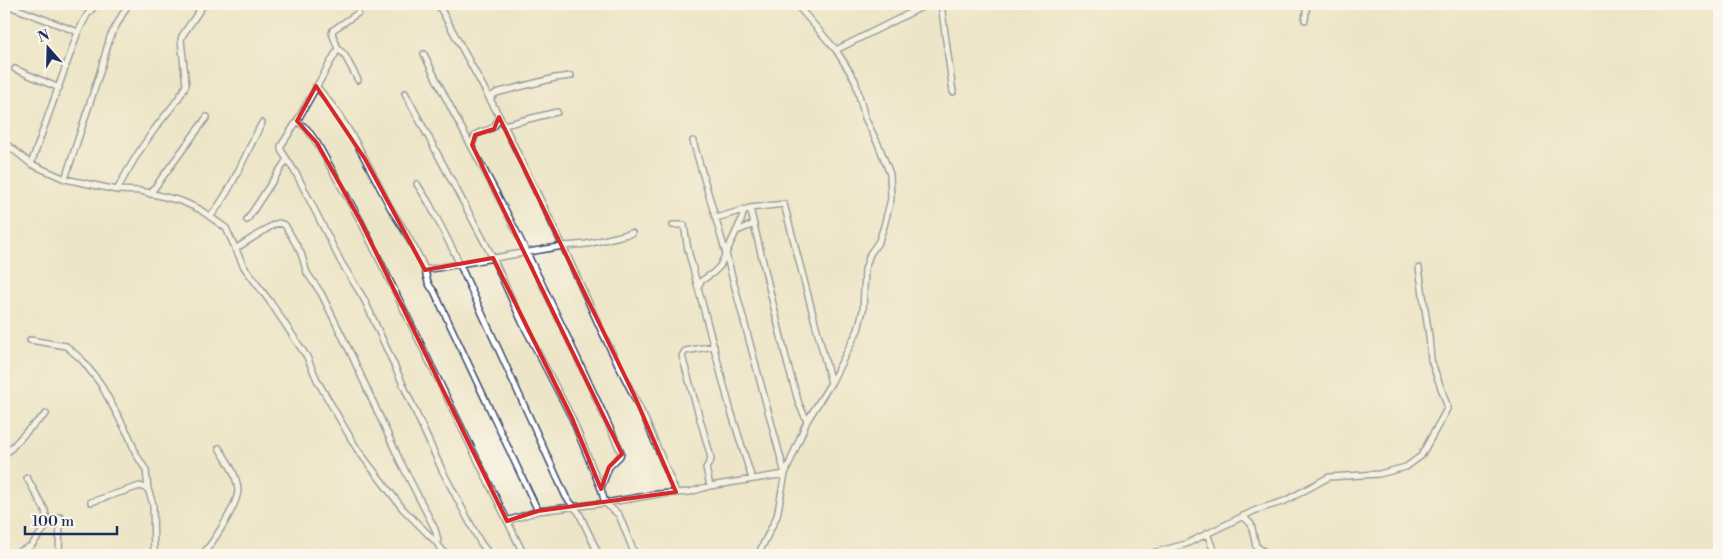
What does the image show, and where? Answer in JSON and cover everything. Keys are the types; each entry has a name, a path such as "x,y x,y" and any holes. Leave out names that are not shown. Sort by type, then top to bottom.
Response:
{"street":[{"path":"4,4 78,32"},
{"path":"31,164 78,32 87,15 96,4"},
{"path":"65,179 110,38 128,4"},
{"path":"116,190 154,130 184,90 186,85 181,40 204,4"},
{"path":"452,4 439,6 504,126 563,246 602,332 642,413 676,492"},
{"path":"758,555 777,516 785,474 807,422 831,383 858,330 864,310 865,269 884,226 891,187 888,169 865,118 855,80 836,50 796,4"},
{"path":"836,50 928,4"},
{"path":"941,4 953,92"},
{"path":"1305,20 1307,4"},
{"path":"358,13 333,30 332,36 358,80"},
{"path":"338,48 281,146 282,153 297,175 341,262 364,300 442,470 475,532 490,555"},
{"path":"424,54 527,252 622,452 609,467 601,489"},
{"path":"15,69 59,88"},
{"path":"490,100 496,93 571,76"},
{"path":"316,86 328,100 365,158 425,270 426,280 434,291 538,511"},
{"path":"405,93 493,258 522,322 572,418 605,503 619,515 635,555"},
{"path":"504,126 557,112"},
{"path":"150,194 207,117"},
{"path":"472,144 475,135 492,130 499,117"},
{"path":"297,121 307,129 317,143 361,222 524,555"},
{"path":"210,217 229,189 245,153 262,123"},
{"path":"693,141 726,254 785,474"},
{"path":"4,142 31,164 65,179 116,190 141,191 181,201 226,228 244,267 307,357 318,382 357,449 403,509 436,542 444,553 434,555"},
{"path":"247,220 287,159"},
{"path":"417,184 429,203 458,263 566,497 579,513 599,555"},
{"path":"716,218 747,209 784,204 831,383"},
{"path":"747,209 754,224 788,366 799,404 807,422"},
{"path":"699,285 701,281 717,270 747,209"},
{"path":"737,231 754,224"},
{"path":"235,249 273,226 285,225 301,253 307,273 321,293 348,348 434,529 438,540 436,542"},
{"path":"673,225 684,225 688,250 699,285 730,408 752,479"},
{"path":"425,270 563,246 587,244 632,233"},
{"path":"1145,555 1152,555 1184,545 1243,516 1285,501 1328,477 1389,472 1406,467 1421,456 1447,409 1447,405 1431,360 1419,268"},
{"path":"30,340 66,346 82,360 92,372 129,436 147,474 148,489 153,504 154,555"},
{"path":"710,486 706,468 711,460 710,454 682,356 685,351 714,346"},
{"path":"4,456 46,414"},
{"path":"202,555 220,533 238,492 233,474 219,448"},
{"path":"506,521 538,511 573,505 605,503 676,492 690,492 710,486 785,474"},
{"path":"12,555 31,546 47,522 45,510 27,478"},
{"path":"91,502 140,486 148,489"},
{"path":"1243,516 1251,524 1256,546 1269,555"},
{"path":"59,555 60,517"},
{"path":"1207,533 1215,555"}],"highlighted area":[{"path":"316,86 365,159 425,270 493,258 572,418 601,489 609,467 622,454 472,145 475,135 494,129 499,117 635,397 676,492 538,511 507,521 361,222 317,143 297,121"}]}
